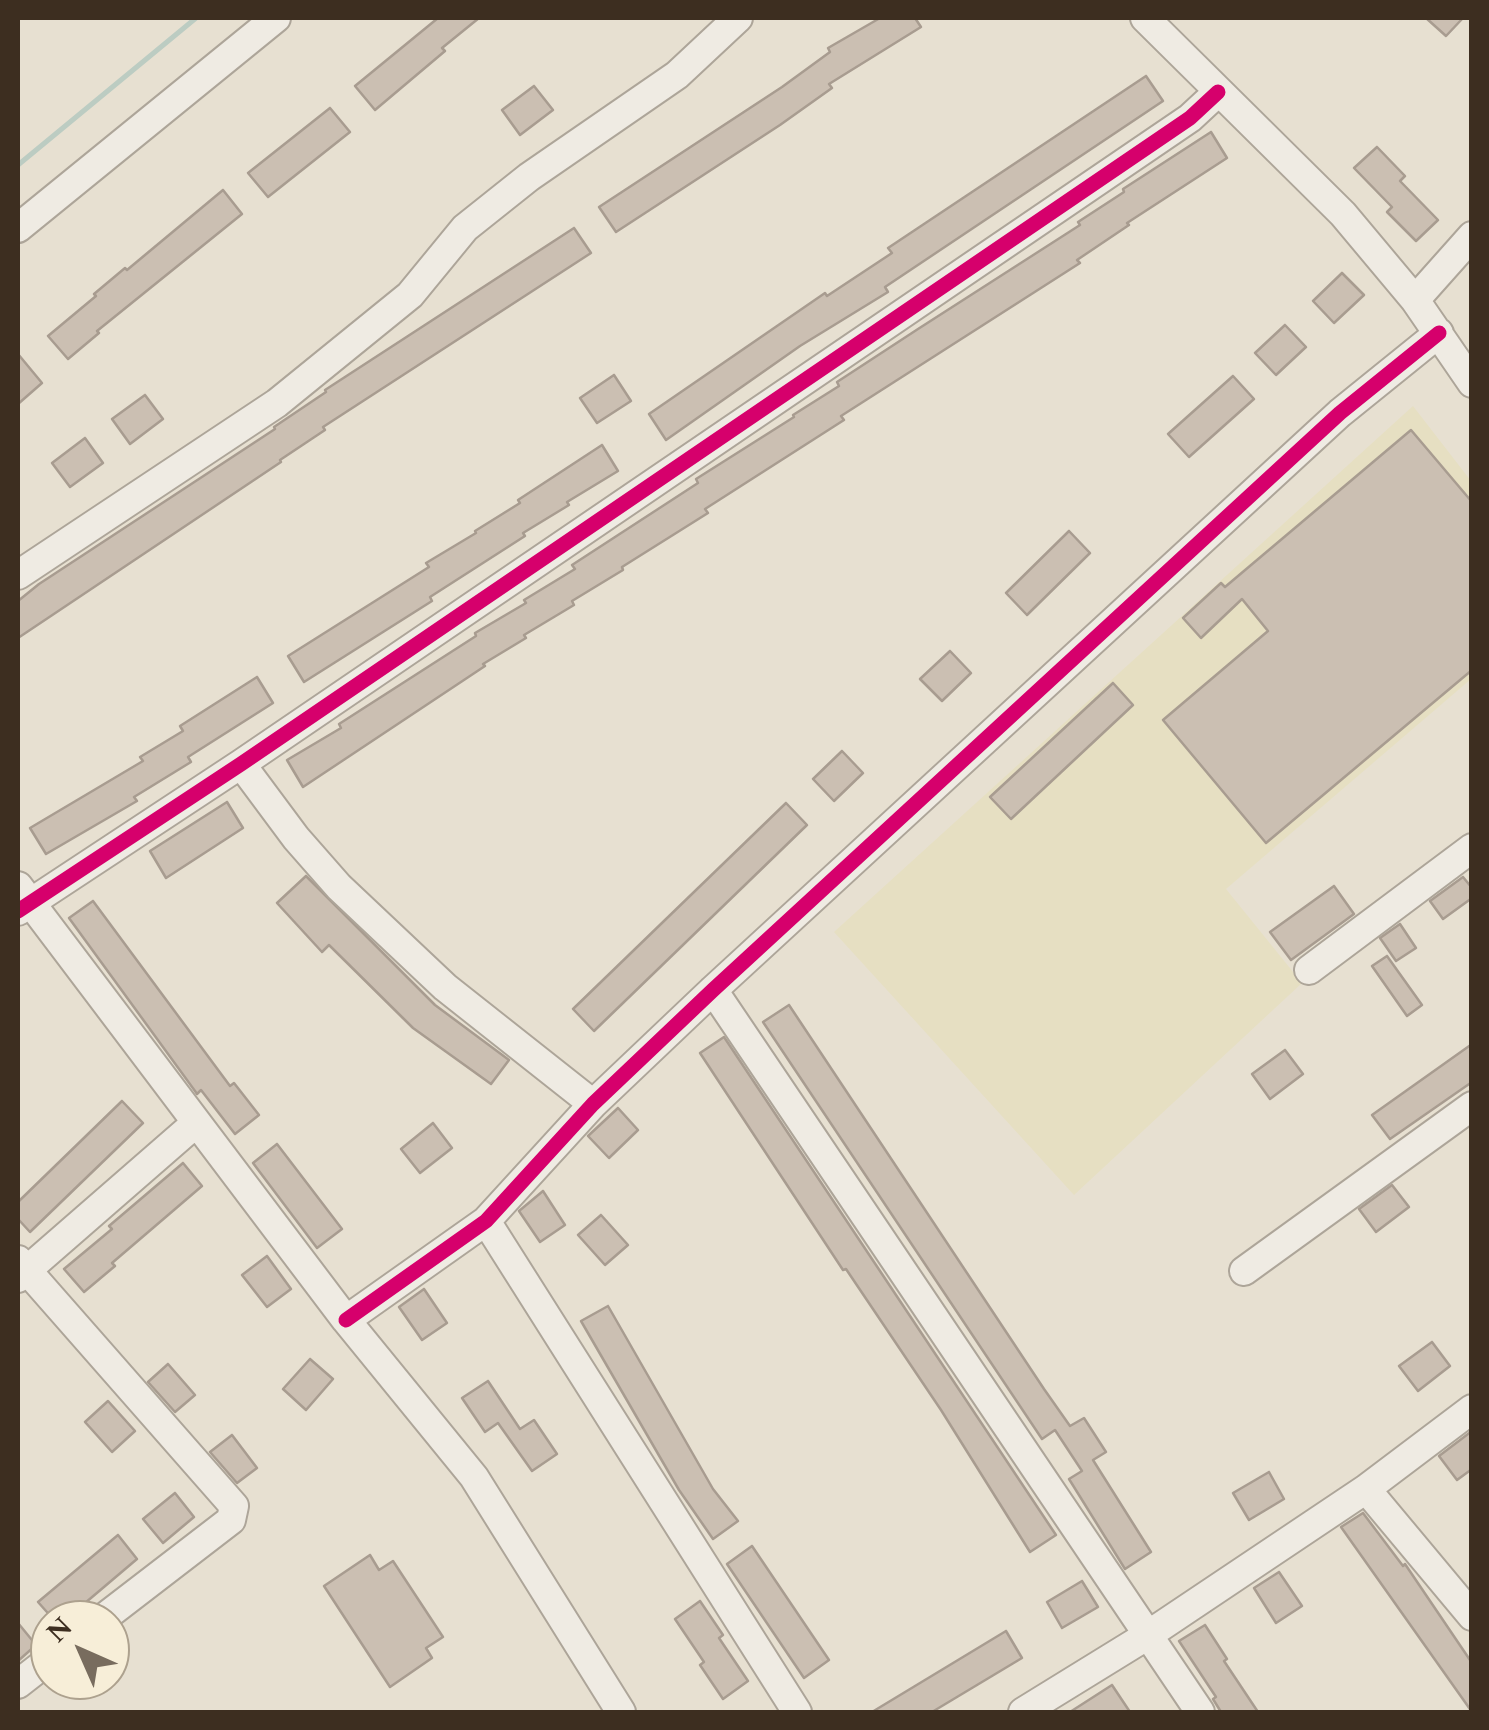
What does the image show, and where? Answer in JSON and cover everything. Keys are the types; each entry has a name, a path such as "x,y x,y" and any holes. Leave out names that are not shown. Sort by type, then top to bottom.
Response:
{"street":[{"path":"18,228 276,18"},
{"path":"18,576 276,403 410,296 465,228 529,178 677,75 738,18"},
{"path":"1145,18 1343,214 1415,300 1472,383"},
{"path":"621,1712 474,1478 346,1320 21,900 241,764 1190,118 1218,92"},
{"path":"1415,300 1472,236"},
{"path":"346,1320 486,1221 593,1104 713,990 1340,413 1439,333"},
{"path":"241,764 338,887 446,987 593,1104"},
{"path":"1309,970 1472,848"},
{"path":"713,990 1200,1712"},
{"path":"1244,1272 1472,1106"},
{"path":"127,1600 231,1520 234,1506 20,1270 196,1122"},
{"path":"486,1221 797,1712"},
{"path":"1022,1712 1148,1635 1366,1489 1472,1409"},
{"path":"1366,1489 1472,1616"}],"shaded area":[{"path":"1413,406 1471,481 1471,679 1226,889 1302,983 1074,1195 834,932"}],"building":[{"path":"438,18 479,18 375,110 355,86"},
{"path":"880,18 915,18 921,27 829,84 832,88 780,125 616,232 599,207 782,87 830,52 828,48"},
{"path":"1426,18 1463,18 1446,36"},
{"path":"1146,76 1163,101 666,440 649,414 825,293 827,296 892,253 888,248"},
{"path":"534,86 553,110 520,135 502,110"},
{"path":"330,108 350,132 268,197 248,173"},
{"path":"1211,132 1227,158 1127,223 1077,260 1080,263 841,416 844,420 705,509 708,513 622,567 623,570 572,601 574,605 303,787 287,760 526,603 524,600 575,569 572,565 698,483 696,479 839,386 837,382 1080,225 1078,222 1124,192 1123,189"},
{"path":"1377,147 1405,176 1400,181 1438,220 1416,241 1387,212 1392,207 1354,168"},
{"path":"223,190 242,214 68,359 48,336"},
{"path":"574,228 591,253 323,427 325,430 281,462 18,638 18,601 39,584 275,429 325,390"},
{"path":"1342,273 1364,295 1334,323 1313,301"},
{"path":"1285,325 1306,347 1276,375 1255,353"},
{"path":"18,354 42,383 18,404"},
{"path":"614,375 631,401 597,423 580,398"},
{"path":"1233,376 1254,399 1189,457 1168,434"},
{"path":"145,395 163,419 130,444 112,419"},
{"path":"1411,430 1472,502 1472,670 1266,843 1163,720 1268,631 1242,599 1201,638 1183,618"},
{"path":"85,438 103,463 70,487 52,463"},
{"path":"602,445 618,471 430,597 432,601 304,682 288,656 429,567 426,563"},
{"path":"1069,531 1090,553 1027,615 1006,593"},
{"path":"950,651 971,673 942,701 920,679"},
{"path":"257,677 273,703 188,757 191,762 134,797 137,801 46,854 30,828 143,761 140,757 183,731 180,726"},
{"path":"1113,683 1133,705 1011,819 990,797"},
{"path":"842,751 863,773 834,801 813,779"},
{"path":"227,802 243,828 166,878 150,851"},
{"path":"786,803 807,825 594,1031 573,1009"},
{"path":"306,876 435,1005 509,1060 491,1084 413,1028 329,945 322,952 277,903"},
{"path":"1463,877 1472,888 1472,898 1443,919 1430,901"},
{"path":"1334,886 1354,914 1291,960 1270,932"},
{"path":"93,901 230,1086 234,1083 259,1115 235,1134 201,1090 197,1094 69,918"},
{"path":"1400,924 1416,948 1396,961 1380,938"},
{"path":"1387,956 1422,1005 1407,1016 1372,966"},
{"path":"789,1005 1070,1426 1084,1418 1106,1452 1093,1460 1151,1552 1125,1569 1069,1479 1082,1471 1055,1430 1042,1439 763,1022"},
{"path":"724,1037 1056,1535 1030,1552 941,1410 700,1053"},
{"path":"1472,1044 1472,1082 1390,1139 1372,1115"},
{"path":"1285,1050 1303,1074 1270,1099 1252,1074"},
{"path":"122,1101 143,1123 30,1232 18,1219 18,1202"},
{"path":"618,1108 638,1130 609,1158 588,1136"},
{"path":"433,1123 452,1148 420,1173 401,1149"},
{"path":"277,1144 342,1229 317,1248 253,1163"},
{"path":"183,1163 202,1186 84,1292 64,1269"},
{"path":"1392,1185 1409,1207 1376,1232 1359,1209"},
{"path":"543,1191 565,1225 540,1242 519,1211"},
{"path":"601,1215 628,1245 605,1265 578,1235"},
{"path":"267,1256 291,1289 267,1307 242,1275"},
{"path":"424,1289 447,1323 422,1340 399,1307"},
{"path":"608,1306 713,1489 738,1521 713,1539 679,1490 581,1321"},
{"path":"1432,1342 1450,1366 1418,1391 1399,1366"},
{"path":"310,1359 333,1379 306,1410 283,1389"},
{"path":"168,1364 195,1395 175,1412 148,1382"},
{"path":"488,1381 520,1429 534,1420 557,1454 532,1471 498,1423 485,1432 462,1398"},
{"path":"108,1401 135,1431 112,1452 85,1422"},
{"path":"1472,1431 1472,1469 1457,1480 1439,1456"},
{"path":"232,1435 257,1468 237,1483 210,1452"},
{"path":"1269,1472 1284,1499 1249,1520 1233,1493"},
{"path":"175,1493 194,1517 163,1543 143,1519"},
{"path":"1363,1513 1405,1564 1472,1663 1472,1712 1341,1527"},
{"path":"118,1535 137,1559 89,1600 40,1600"},
{"path":"752,1546 829,1660 804,1678 727,1564"},
{"path":"370,1555 379,1570 393,1561 443,1637 426,1648 432,1658 390,1687 324,1586"},
{"path":"1279,1572 1302,1606 1276,1623 1254,1588"},
{"path":"1082,1581 1098,1607 1062,1628 1047,1602"},
{"path":"700,1601 748,1681 723,1699 675,1619"},
{"path":"18,1623 30,1638 30,1650 18,1661"},
{"path":"1205,1625 1258,1712 1221,1712 1213,1699 1216,1697 1179,1641"},
{"path":"1006,1631 1022,1658 932,1712 872,1712"},
{"path":"1112,1685 1130,1712 1070,1712"}],"waterway":[{"path":"18,165 196,18"}],"cycle path":[{"path":"18,911 241,764 1190,118 1218,92"},
{"path":"346,1320 486,1221 593,1104 713,990 1340,413 1439,333"}]}
